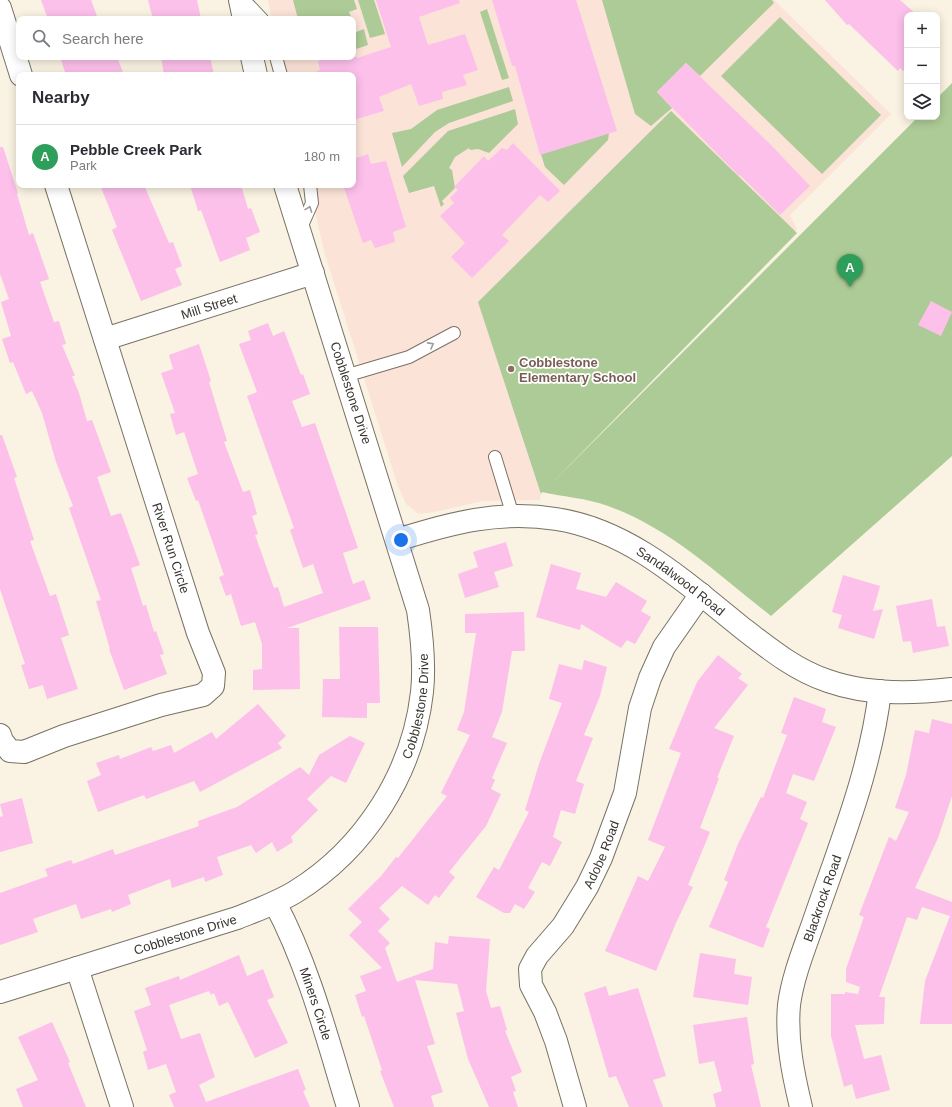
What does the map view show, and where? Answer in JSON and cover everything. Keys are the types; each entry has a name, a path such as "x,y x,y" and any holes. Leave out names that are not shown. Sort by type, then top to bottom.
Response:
{"street":[{"path":"240,0 243,16"},
{"path":"0,8 16,59"},
{"path":"16,60 20,72"},
{"path":"253,60 255,72"},
{"name":"River Run Circle","path":"0,735 2,741 10,751 24,752 64,736 161,705 203,695 213,686 214,673 198,633 57,188"},
{"name":"Cobblestone Drive","path":"0,992 237,918 275,903 295,892 324,871 349,848 374,818 393,787 406,757 416,724 422,691 422,638 418,610 287,188"},
{"name":"Mill Street","path":"105,339 313,273"},
{"name":"Sandalwood Road","path":"397,540 463,521 496,516 556,519 583,525 636,548 668,568 766,647 787,662 829,682 880,691 908,694 952,689"},
{"name":"Adobe Road","path":"574,1107 556,1041 545,1012 531,985 530,969 538,956 563,926 587,887 601,858 625,793 640,708 650,678 664,648 701,594"},
{"name":"Blackrock Road","path":"801,1107 788,1032 791,988 866,767 877,719 880,691"},
{"name":"Miners Circle","path":"275,903 299,954 307,975 348,1107"},
{"path":"77,968 122,1107"}],"lane":[{"path":"244,0 259,16"},
{"path":"277,60 280,72"},
{"path":"300,231 312,203 310,188"},
{"path":"345,376 409,357 454,333"},
{"path":"495,457 513,516"}],"shaded area":[{"name":"Cobblestone Elementary School","path":"268,0 774,0 891,114 790,215 797,229 541,494 540,500 483,501 419,514 406,504 398,486 324,251 310,188 356,188 356,72 284,72 282,60 356,60 356,16 271,16"}],"green space":[{"path":"293,0 354,0 357,9 349,12 351,16 297,16"},
{"path":"358,0 374,0 385,34 370,38"},
{"path":"602,0 772,0 774,3 700,76 686,63 657,92 672,108 651,126 635,114"},
{"path":"487,9 509,78 502,80 480,12"},
{"path":"780,17 881,115 822,174 721,76"},
{"path":"364,29 368,45 356,49 356,32"},
{"path":"952,83 952,456 771,616 694,554 631,515 600,503 583,499 542,492 541,494 478,302 671,111 797,233 551,484 915,120 940,120 940,95"},
{"path":"509,87 513,101 449,123 435,132 402,167 392,133 411,129 437,110"},
{"path":"515,109 518,124 489,153 478,149 470,150 469,148 455,157 449,168 452,170 455,188 442,201 444,204 441,207 434,186 409,193 403,176 448,131"},
{"path":"609,133 608,140 564,185 545,167 541,154"}],"building":[{"path":"41,0 91,0 97,16 47,16"},
{"path":"148,0 197,0 200,16 152,16"},
{"path":"376,0 459,0 460,3 419,17 428,45 465,34 478,70 463,75 467,85 442,92 443,99 419,106 411,84 379,97 384,111 356,119 356,72 316,72 320,70 318,61 356,60 356,57 357,58 391,47"},
{"path":"492,0 576,0 617,131 540,155 515,66 512,66"},
{"path":"825,0 900,0 914,12 904,12 904,71 900,68 898,71 849,24 847,25"},
{"path":"61,60 118,60 123,72 65,72"},
{"path":"162,60 211,60 213,72 164,72"},
{"path":"686,63 771,145 810,186 780,215 740,175 739,176 657,92"},
{"path":"513,143 560,191 548,202 540,195 502,235 509,241 472,278 451,257 465,243 440,216 454,203 450,198 458,190 454,187 484,156 488,161 502,148 507,150"},
{"path":"0,147 3,147 18,193 17,194 29,235 33,233 49,279 40,282 54,322 59,321 66,344 62,345 75,376 72,376 79,393 87,421 92,420 111,472 97,477 111,516 121,513 140,565 131,568 143,606 146,605 154,632 156,631 164,654 160,655 167,674 124,690 109,649 96,601 101,600 69,508 73,506 56,462 42,413 32,391 26,394 13,362 10,363 2,339 11,336 1,302 9,299 0,274"},
{"path":"368,154 371,164 386,161 406,227 393,232 395,242 375,248 371,240 363,243 344,188 356,188 356,158"},
{"path":"101,188 145,188 169,243 173,242 182,266 175,269 182,285 141,301 112,230 117,227"},
{"path":"191,188 242,188 248,209 251,208 260,232 246,238 250,250 220,262 201,210 198,211"},
{"path":"931,301 952,312 941,336 918,325"},
{"path":"268,323 273,336 284,331 301,375 303,374 310,394 292,401 302,427 315,423 358,548 343,553 353,584 364,580 371,599 287,628 299,628 300,689 253,690 253,670 262,669 262,644 255,622 241,626 231,594 226,596 219,577 224,575 198,500 196,501 187,478 198,474 184,432 176,435 170,414 175,413 161,373 173,369 169,355 199,344 211,381 209,382 227,441 224,442 243,492 250,490 257,514 252,516 258,534 255,535 274,588 278,587 284,607 323,593 313,564 303,568 290,530 294,528 247,396 257,392 239,344 251,340 248,331"},
{"path":"0,435 2,435 17,477 14,478 34,540 30,541 50,596 56,594 69,635 61,638 78,689 47,699 43,685 29,689 21,665 25,664 0,589"},
{"path":"506,542 513,566 494,572 499,587 465,598 458,574 478,567 473,552"},
{"path":"551,564 581,573 576,589 606,597 616,582 647,601 641,611 651,617 635,644 627,640 621,648 581,624 580,630 536,617"},
{"path":"843,575 880,586 873,611 883,609 874,639 838,628 842,615 832,612"},
{"path":"932,599 937,627 945,626 949,646 913,653 911,641 903,642 896,606"},
{"path":"524,612 525,651 512,651 502,712 492,737 507,743 492,778 495,780 491,789 501,794 486,826 449,872 455,877 439,898 435,895 428,905 402,886 379,908 390,919 378,931 390,943 385,948 397,982 433,969 435,942 448,944 449,936 490,939 486,991 491,1008 500,1006 507,1030 505,1031 522,1072 511,1077 516,1091 513,1092 518,1107 489,1107 468,1059 456,1013 464,1011 457,984 415,980 435,1044 427,1046 443,1092 431,1096 434,1107 394,1107 380,1071 382,1070 364,1016 362,1017 355,995 366,991 360,976 382,968 349,935 362,922 348,909 381,876 396,857 398,858 447,796 441,793 470,735 457,730 464,712 476,633 465,633 465,614"},
{"path":"339,627 378,627 380,703 367,703 367,718 322,717 323,679 340,679"},
{"path":"718,655 742,674 738,678 748,685 714,728 734,736 717,778 719,778 700,828 710,832 688,885 693,887 656,971 605,951 638,876 648,881 665,847 648,840 681,753 669,749 697,682"},
{"path":"584,660 607,667 600,696 584,735 593,738 576,781 584,784 575,814 561,810 553,837 562,842 550,866 542,862 528,888 535,892 524,909 515,904 510,913 504,913 476,897 494,867 499,870 529,812 525,810 540,761 562,703 549,699 559,664 582,670"},
{"path":"794,697 826,709 822,722 836,727 814,781 793,774 786,793 807,802 800,819 808,823 766,927 770,929 763,948 709,927 728,882 724,880 738,844 761,797 763,798 787,735 781,733"},
{"path":"258,704 286,736 278,743 282,748 200,792 194,781 146,799 144,795 98,812 87,781 101,775 96,763 119,755 120,759 151,747 153,751 171,745 174,753 212,732 216,739"},
{"path":"932,719 952,724 952,796 938,838 915,888 952,902 952,1024 920,1024 925,981 950,916 922,907 917,920 907,917 879,997 885,997 884,1024 855,1025 864,1059 881,1055 890,1090 856,1099 852,1084 844,1087 831,1036 831,994 845,994 845,992 858,994 860,987 846,982 846,969 864,917 859,915 889,837 896,841 909,812 895,808 906,775 915,730 929,733"},
{"path":"350,736 365,743 346,783 331,776 307,799 318,810 291,837 293,842 277,852 272,842 256,853 251,845 217,857 223,875 205,882 204,877 172,888 170,879 128,895 131,904 112,912 111,909 81,919 76,904 33,919 38,932 0,945 0,893 48,876 45,869 71,860 73,864 113,849 115,855 199,826 198,821 237,807 300,767 309,775 319,755"},
{"path":"22,798 33,843 0,852 0,817 3,816 0,804"},
{"path":"700,953 736,959 734,974 752,977 748,1005 693,997"},
{"path":"239,955 247,976 263,969 274,997 267,1000 288,1043 255,1058 228,1002 219,1006 214,993 211,995 209,991 169,1005 181,1039 200,1033 215,1077 199,1085 206,1102 298,1069 306,1090 303,1091 310,1107 174,1107 169,1095 176,1092 166,1064 148,1070 143,1052 147,1050 134,1011 151,1005 145,988 179,976 180,980"},
{"path":"606,986 609,996 638,988 666,1076 653,1080 663,1107 629,1107 616,1076 609,1078 584,993"},
{"path":"747,1017 754,1064 751,1065 761,1107 716,1107 713,1094 722,1091 714,1061 699,1064 693,1025"},
{"path":"52,1022 70,1062 68,1063 86,1107 23,1107 16,1089 38,1080 18,1037"}],"place":[{"name":"Pebble Creek Park","path":"850,287"},
{"name":"Cobblestone Elementary School","path":"511,369"}]}
